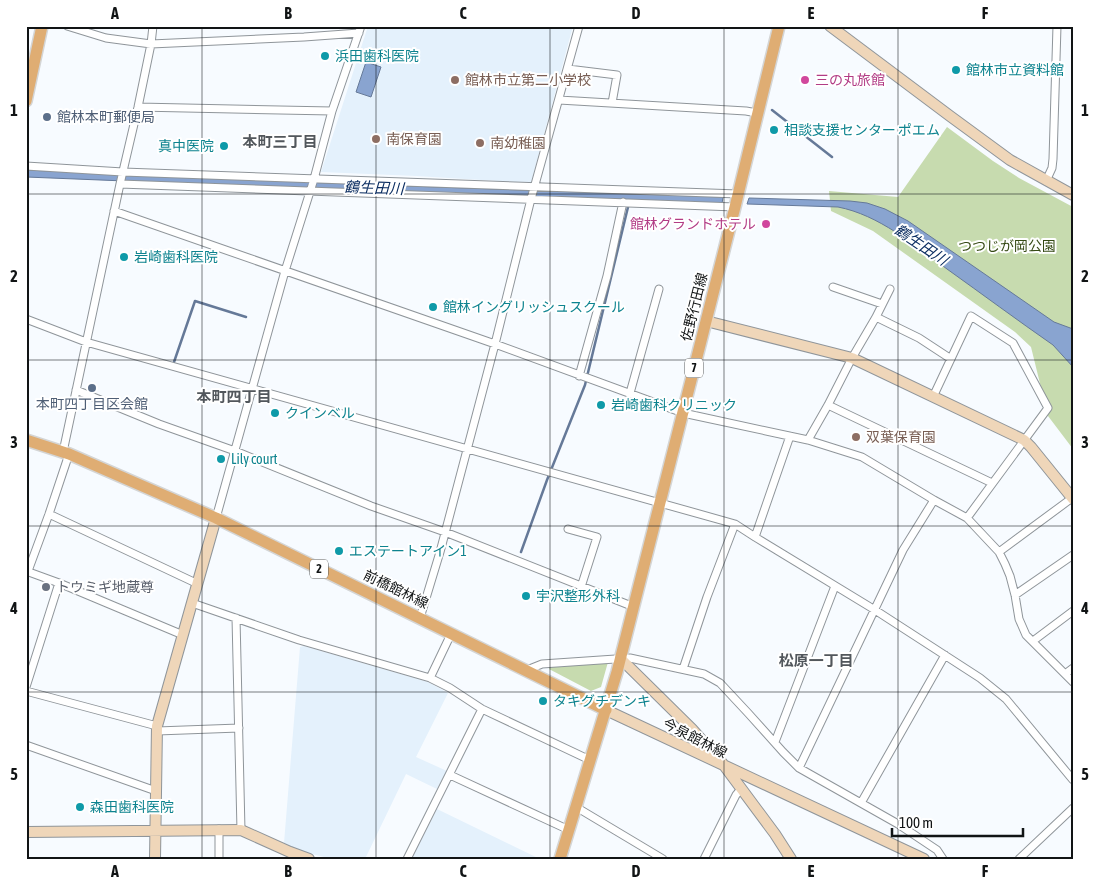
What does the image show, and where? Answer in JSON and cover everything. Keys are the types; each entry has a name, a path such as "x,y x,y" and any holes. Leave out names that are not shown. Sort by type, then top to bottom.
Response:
{"main road":[{"path":"26,101 42,26"},
{"name":"佐野行田線","path":"606,710 634,607 779,26"},
{"name":"前橋館林線","path":"26,440 66,453 216,518 606,710"},
{"path":"560,859 606,710"}],"street":[{"path":"67,26 106,38 151,44 304,37 360,30 332,111 314,180 252,388 157,729 155,859"},
{"path":"153,26 138,106 76,390 66,453 49,514 27,571 183,635"},
{"path":"420,618 468,449 532,198 579,26"},
{"path":"830,26 1010,160 1073,195"},
{"path":"1046,181 1052,168 1053,159 1057,26"},
{"path":"568,69 617,75 612,103"},
{"path":"559,100 757,113"},
{"path":"138,106 332,111"},
{"path":"26,166 122,173 738,194"},
{"path":"120,183 735,207"},
{"path":"579,376 606,276 623,202"},
{"path":"114,211 495,344 683,413 808,440 862,457 967,518 998,552 1010,576 1019,619 1026,635 1073,682"},
{"path":"833,287 882,304"},
{"path":"630,393 659,289"},
{"path":"808,440 890,289"},
{"path":"932,397 971,316 1013,343 1048,408 967,518"},
{"path":"876,317 919,338 951,359"},
{"path":"26,319 86,342 735,524 875,610 980,678 1006,699 1073,780"},
{"path":"706,321 852,358 1024,440 1031,446 1072,498 998,552"},
{"path":"76,390 158,424 235,451 371,506 445,532 634,607"},
{"path":"828,405 992,483"},
{"path":"755,537 790,436"},
{"path":"799,768 903,550 934,500"},
{"path":"49,514 198,584"},
{"path":"683,669 707,596 735,524"},
{"path":"568,529 597,537 581,587"},
{"path":"1015,595 1073,555"},
{"path":"26,687 59,583"},
{"path":"775,742 835,586"},
{"path":"192,603 299,640 430,678 450,688 482,709 590,760"},
{"path":"1032,641 1073,611"},
{"path":"236,618 241,830"},
{"path":"430,678 452,634"},
{"path":"861,803 945,654"},
{"path":"620,658 692,729 722,764 924,859"},
{"path":"527,670 542,664 630,658 704,674 720,683 799,768 898,824 937,850 943,859"},
{"path":"1065,674 1073,668"},
{"path":"26,691 157,729 238,728"},
{"path":"407,859 482,709"},
{"name":"今泉館林線","path":"606,710 722,764 775,834 791,859"},
{"path":"26,745 156,792"},
{"path":"450,775 569,830"},
{"path":"704,859 736,795 741,789"},
{"path":"576,807 663,859"},
{"path":"1019,859 1073,808"},
{"path":"219,830 219,859"},
{"path":"26,832 241,830 309,859"}],"shaded area":[{"path":"368,26 573,26 531,183 321,172"},
{"path":"304,646 428,682 448,693 416,757 447,771 437,789 406,774 365,859 332,859 300,851 284,843 300,647"},
{"path":"437,809 540,859 412,858"}],"green space":[{"name":"つつじが岡公園","path":"947,127 1019,178 1073,207 1073,449 1048,416 1031,347 1015,332 873,231 831,211 829,191 898,197"},
{"path":"608,662 601,687 591,691 549,669 551,665"}],"water":[{"path":"366,62 381,67 371,97 356,92"},
{"name":"鶴生田川","path":"26,170 723,197 722,204 200,184 26,177"},
{"name":"鶴生田川","path":"749,198 850,201 867,203 885,209 908,221 1054,322 1073,329 1073,367 1053,345 909,241 882,224 853,211 838,207 747,204"}],"waterway":[{"path":"772,110 832,157"},
{"path":"521,552 585,385 629,203"},
{"path":"174,362 195,301 246,317"}],"place":[{"name":"浜田歯科医院","path":"325,56"},
{"name":"館林市立資料館","path":"956,70"},
{"name":"館林市立第二小学校","path":"455,80"},
{"name":"三の丸旅館","path":"805,80"},
{"name":"館林本町郵便局","path":"47,117"},
{"name":"相談支援センター ポエム","path":"774,130"},
{"name":"南保育園","path":"376,139"},
{"name":"南幼稚園","path":"480,143"},
{"name":"真中医院","path":"224,146"},
{"name":"館林グランドホテル","path":"766,224"},
{"name":"岩崎歯科医院","path":"124,257"},
{"name":"館林イングリッシュスクール","path":"433,307"},
{"name":"本町四丁目区会館","path":"92,388"},
{"name":"岩崎歯科クリニック","path":"601,405"},
{"name":"クインベル","path":"275,413"},
{"name":"双葉保育園","path":"856,437"},
{"name":"Lily court","path":"221,459"},
{"name":"エステートアイン1","path":"339,551"},
{"name":"トウミギ地蔵尊","path":"46,587"},
{"name":"宇沢整形外科","path":"526,596"},
{"name":"タキグチデンキ","path":"543,701"},
{"name":"森田歯科医院","path":"80,807"}],"district":[{"name":"本町三丁目","path":"280,142"},
{"name":"本町四丁目","path":"234,397"},
{"name":"松原一丁目","path":"816,661"}]}
